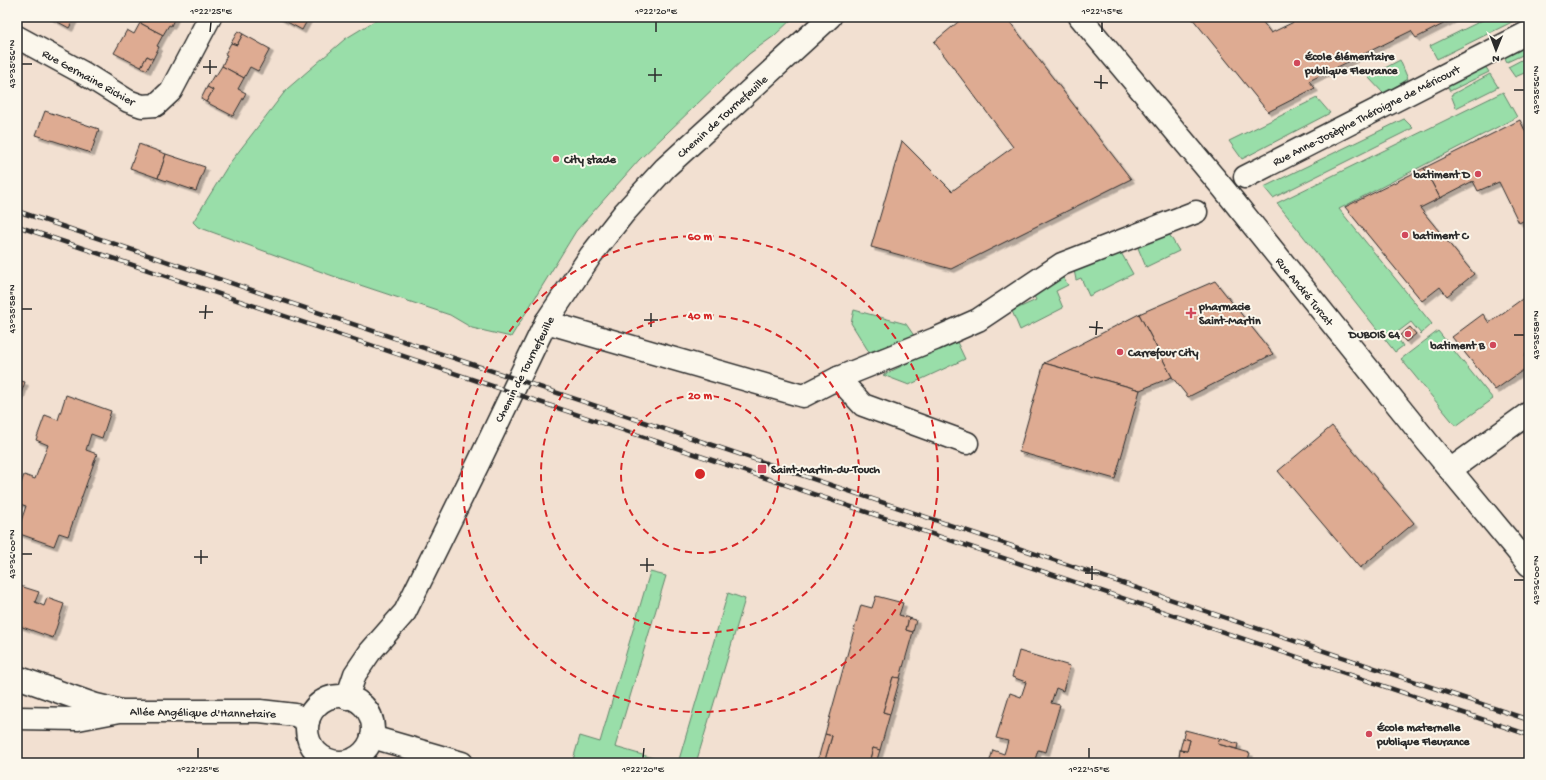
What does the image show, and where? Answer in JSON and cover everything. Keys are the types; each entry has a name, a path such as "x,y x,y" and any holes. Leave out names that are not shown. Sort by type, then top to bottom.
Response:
{"street":[{"name":"Rue Germaine Richier","path":"17,37 85,74 128,101 142,106 156,105 171,91 210,17"},
{"name":"Chemin de Tournefeuille","path":"347,698 355,674 370,652 405,612 546,322 591,256 624,213 665,168 830,17"},
{"name":"Rue André Turcat","path":"1080,17 1223,188 1450,470 1529,565"},
{"name":"Rue Anne-Josèphe Théroigne de Méricourt","path":"1245,177 1529,32"},
{"path":"546,322 803,396 838,378 978,320 1062,264 1196,212"},
{"path":"838,378 863,405 967,443"},
{"path":"1450,470 1529,413"},
{"name":"Allée Angélique d'Hannetaire","path":"17,676 96,705 120,711"},
{"path":"335,697 347,698 359,703 368,712 372,724 372,737 366,749 356,758 343,762 329,762 318,754 311,745 307,733 308,721 314,709 323,701 335,697"},
{"name":"Allée Angélique d'Hannetaire","path":"17,718 78,719 120,711 260,711 295,715 308,721"},
{"path":"372,737 462,763"}],"green space":[{"path":"381,17 794,17 774,36 749,54 639,160 576,231 511,337 472,328 450,315 333,276 198,227 193,222 229,164 287,89 345,39"},
{"path":"1489,17 1522,17 1437,59 1430,46"},
{"path":"1529,39 1529,52 1507,62 1501,51"},
{"path":"1529,56 1529,71 1515,77 1508,67"},
{"path":"1400,60 1408,79 1384,94 1368,77"},
{"path":"1481,60 1489,72 1450,91 1444,79"},
{"path":"1490,74 1498,87 1456,108 1451,95"},
{"path":"1503,92 1517,117 1339,209 1432,324 1421,334 1411,322 1395,334 1403,346 1395,352 1277,203"},
{"path":"1317,98 1330,113 1242,159 1229,141"},
{"path":"1404,119 1413,128 1273,198 1264,187"},
{"path":"1169,234 1179,251 1146,267 1136,243"},
{"path":"1119,249 1133,274 1089,296 1081,278 1076,280 1073,265"},
{"path":"1060,273 1068,285 1056,291 1063,308 1020,330 1012,311 1036,300 1032,292"},
{"path":"854,310 906,324 915,337 869,352 851,323"},
{"path":"1438,331 1493,399 1456,426 1401,359"},
{"path":"956,340 965,359 909,385 883,375"},
{"path":"650,572 666,576 615,747 670,763 572,763 580,736 600,742"},
{"path":"728,593 745,599 696,763 678,763"}],"building":[{"path":"49,17 75,17 69,28"},
{"path":"143,17 175,17 171,26 169,25 163,35 140,23"},
{"path":"278,17 309,17 302,30"},
{"path":"964,17 1006,17 1131,179 951,269 871,247 902,141 952,191 1013,147 934,42"},
{"name":"École élémentaire publique Fleurance","path":"1259,17 1271,33 1304,17 1457,17 1416,38 1411,31 1309,81 1315,88 1268,112 1192,18"},
{"path":"140,23 163,35 157,46 159,47 153,59 147,56 141,67 114,53 127,30 134,34"},
{"path":"238,31 243,34 237,45 231,43"},
{"path":"243,34 270,49 258,71 250,67 244,78 222,66 227,55 225,54 231,43 237,45"},
{"path":"147,56 153,59 147,70 141,67"},
{"path":"222,66 244,78 238,89 246,93 233,116 206,102 213,90 207,87 214,75 215,77"},
{"path":"207,87 213,90 206,102 201,99"},
{"path":"45,111 99,129 91,153 36,135"},
{"name":"batiment D","path":"1520,120 1529,139 1529,218 1519,223 1499,182 1478,191 1473,181 1440,198 1424,168"},
{"path":"139,144 166,154 158,178 130,168"},
{"path":"166,154 205,167 196,191 158,178"},
{"name":"batiment C","path":"1424,168 1440,198 1420,208 1474,274 1447,296 1440,287 1422,301 1345,207"},
{"path":"1215,281 1273,354 1188,397 1172,377 1139,314"},
{"name":"batiment B","path":"1529,294 1529,352 1525,355 1529,361 1529,366 1495,390 1452,337 1483,314 1489,323"},
{"path":"1139,314 1172,377 1140,390 1044,363"},
{"name":"DUBOIS 64","path":"1410,327 1416,334 1406,342 1400,335"},
{"path":"1044,363 1140,390 1115,479 1019,452"},
{"path":"17,380 25,382 17,405"},
{"path":"66,395 111,411 102,438 91,434 86,450 97,454 68,536 59,533 54,546 17,533 26,506 17,503 17,494 24,475 35,479 48,445 36,440 45,415 58,420"},
{"path":"1332,426 1414,523 1360,568 1278,471"},
{"path":"17,585 39,592 35,602 44,606 47,598 64,604 53,638 17,625"},
{"path":"876,596 903,603 899,615 909,618 906,630 913,632 900,678 893,677 883,712 890,714 880,750 873,748 869,763 824,763 832,736 825,734 861,605 872,608"},
{"path":"909,618 916,620 913,632 906,630"},
{"path":"1019,651 1070,666 1063,691 1056,688 1051,703 1060,705 1046,752 1038,750 1034,763 989,763 993,750 1004,754 1008,741 996,738 1010,693 1021,697 1026,682 1012,677"},
{"path":"893,677 900,678 890,714 883,712"},
{"path":"1185,730 1220,739 1218,744 1250,753 1247,763 1178,763 1180,750 1187,751 1190,740 1183,738"},
{"path":"825,734 832,736 824,763 817,763"},
{"path":"1183,738 1190,740 1187,751 1180,750"},
{"path":"1220,738 1238,744 1237,749 1218,744"},
{"path":"873,748 880,750 876,763 869,763"}],"railway":[{"path":"17,211 1529,720"},
{"path":"17,226 1529,735"}],"place":[{"name":"École élémentaire publique Fleurance","path":"1297,63"},
{"name":"City stade","path":"556,159"},
{"name":"batiment D","path":"1478,174"},
{"name":"batiment C","path":"1405,235"},
{"name":"pharmacie Saint-Martin","path":"1191,313"},
{"name":"DUBOIS 64","path":"1408,334"},
{"name":"batiment B","path":"1493,345"},
{"name":"Carrefour City","path":"1120,352"},
{"name":"Saint-Martin-du-Touch","path":"762,469"},
{"name":"École maternelle publique Fleurance","path":"1369,734"}]}
